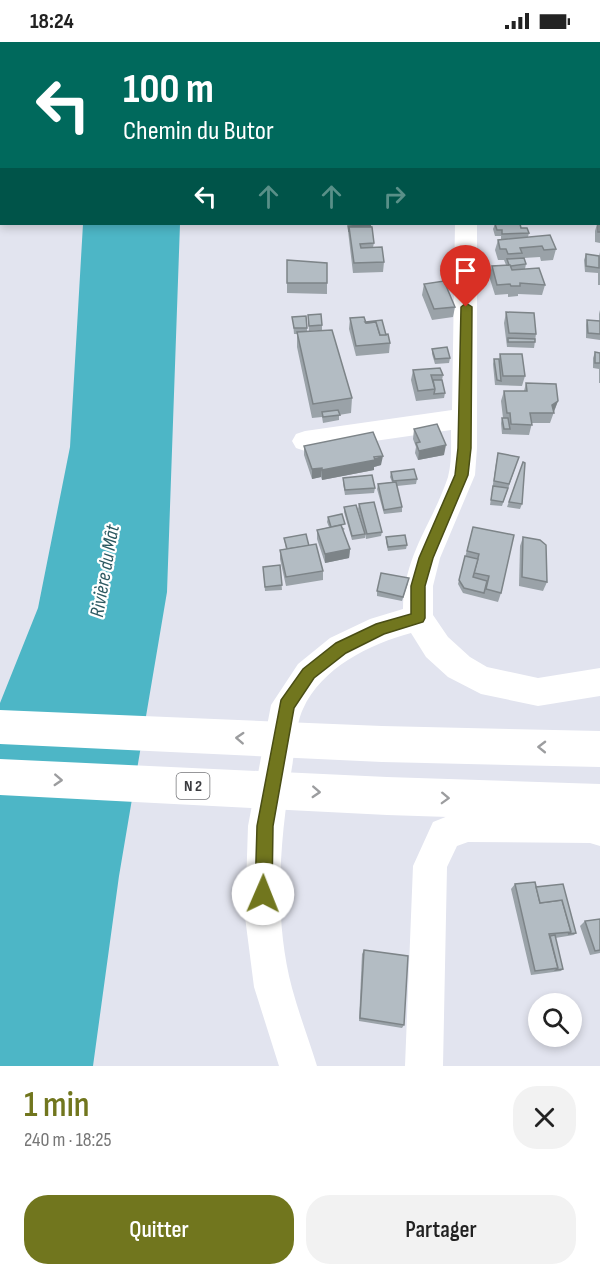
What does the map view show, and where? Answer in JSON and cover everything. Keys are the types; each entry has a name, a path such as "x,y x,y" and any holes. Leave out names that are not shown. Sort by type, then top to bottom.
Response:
{"highway":[{"path":"0,727 382,744 600,749"},
{"name":"N 2","path":"0,777 387,796 600,802"}],"street":[{"path":"466,225 465,418 462,475 426,558 418,586 418,618 437,647 459,667 481,680 538,692 600,682"},
{"path":"305,441 465,418"},
{"path":"298,1066 273,987 263,917 265,826 287,705 309,674 341,648 381,628 418,618"},
{"path":"424,1066 430,866 445,834 468,825 590,826 600,829"}],"water":[{"name":"Rivière du Mât","path":"83,225 180,225 167,592 119,876 93,1066 0,1066 0,703 38,608 70,447"}],"building":[{"path":"370,225 371,227 349,227 349,232 348,226"},
{"path":"495,225 520,225 521,228 527,228 529,233 502,234 502,230 497,230"},
{"path":"349,227 372,227 374,243 360,244 361,248 382,247 384,262 354,263"},
{"path":"550,235 556,249 544,250 542,246 520,248 522,253 508,254 506,249 500,249 498,240"},
{"path":"586,254 599,256 599,268 586,266"},
{"path":"524,258 526,264 511,266 507,259"},
{"path":"287,260 327,263 327,283 287,283"},
{"path":"510,265 512,270 539,268 545,285 520,283 520,286 497,285 492,266"},
{"path":"444,281 455,307 434,309 424,284"},
{"path":"506,312 534,313 536,334 509,333"},
{"path":"321,314 322,325 309,326 308,315"},
{"path":"306,316 307,328 294,328 292,317"},
{"path":"364,317 366,323 376,322 380,335 388,334 390,343 356,346 350,318"},
{"path":"382,320 386,335 380,335 376,322 365,322"},
{"path":"587,320 600,321 600,334 588,333"},
{"path":"332,330 352,398 313,404 297,332"},
{"path":"508,338 535,339 535,342 508,342"},
{"path":"447,347 450,358 435,359 432,349"},
{"path":"595,352 600,353 600,363 595,363"},
{"path":"500,354 522,354 525,376 503,376"},
{"path":"494,359 499,359 501,381 497,380"},
{"path":"440,368 443,375 431,375 435,389 418,391 413,370"},
{"path":"433,380 442,380 445,393 434,394"},
{"path":"526,383 556,384 558,401 552,405 554,413 530,413 532,425 511,424 504,391 527,391"},
{"path":"338,410 340,415 323,417 322,412"},
{"path":"502,418 508,418 510,429 504,429"},
{"path":"437,424 446,445 419,451 416,443 420,442 414,429"},
{"path":"373,432 383,456 374,457 375,460 322,470 322,468 312,469 304,446"},
{"path":"498,453 519,457 509,484 494,481"},
{"path":"523,462 525,463 522,504 509,502"},
{"path":"414,469 417,479 393,481 391,472"},
{"path":"372,475 375,488 345,490 343,478"},
{"path":"396,482 402,507 384,510 378,484"},
{"path":"493,486 508,488 503,502 491,500"},
{"path":"374,502 382,532 367,534 359,504"},
{"path":"356,505 365,534 352,536 344,507"},
{"path":"342,514 345,524 331,527 328,517"},
{"path":"341,525 350,549 325,554 317,530"},
{"path":"473,527 514,535 501,593 486,589 489,576 474,573 479,554 467,551"},
{"path":"306,534 309,546 287,549 284,538"},
{"path":"405,535 407,545 388,547 386,537"},
{"path":"523,537 540,540 546,545 547,582 522,577"},
{"path":"316,544 323,571 286,577 280,550"},
{"path":"465,556 478,559 473,577 487,581 484,593 464,588 459,580"},
{"path":"280,565 282,585 265,587 263,567"},
{"path":"381,573 409,578 403,597 377,591"},
{"path":"535,882 540,903 562,900 571,932 549,934 558,968 535,971 515,884"},
{"path":"563,884 576,933 568,934 571,932 562,900 540,903 536,887"},
{"path":"600,919 600,950 595,951 585,921"},
{"path":"555,935 563,969 556,970 558,968 550,936"},
{"path":"364,950 408,956 404,1025 360,1018"}],"route":[{"path":"263,894 265,826 287,705 309,674 341,648 381,628 418,618 418,586 426,558 462,475 465,448 466,307"}]}
